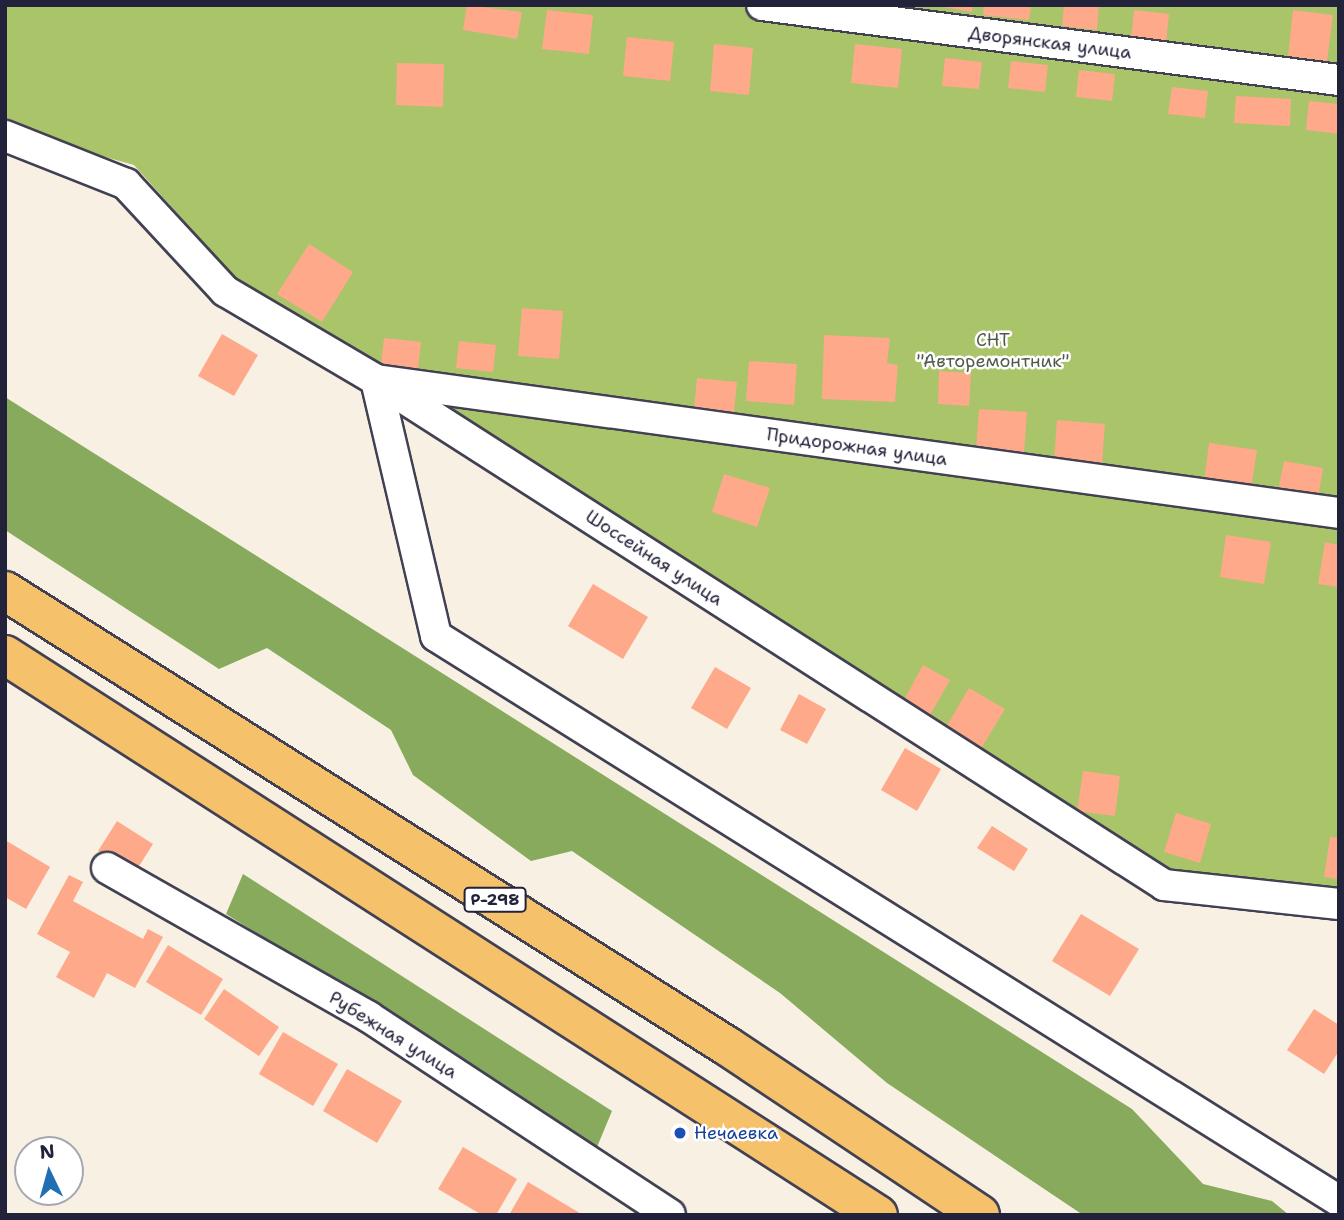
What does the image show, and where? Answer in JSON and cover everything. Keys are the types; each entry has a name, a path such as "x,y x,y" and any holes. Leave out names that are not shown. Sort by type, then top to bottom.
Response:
{"highway":[{"name":"Р-298","path":"5,591 727,1046 980,1215"},
{"path":"5,655 878,1215"}],"street":[{"name":"Дворянская улица","path":"762,5 1339,80"},
{"name":"Шоссейная улица","path":"5,136 127,184 225,291 376,380 1164,885 1339,904"},
{"name":"Придорожная улица","path":"376,380 1339,513"},
{"path":"376,380 436,636 1339,1201"},
{"name":"Рубежная улица","path":"107,868 369,1017 670,1215"}],"green space":[{"name":"СНТ \"Авторемонтник\"","path":"5,5 1339,5 1339,891 1173,874 239,282 134,165 5,129"},
{"path":"5,397 1132,1109 1203,1184 1272,1201 1289,1215 1083,1215 887,1083 780,993 572,851 531,861 413,775 391,730 267,648 219,669 5,530"},
{"path":"243,874 612,1111 597,1147 226,914"}],"building":[{"path":"467,5 522,12 517,39 463,30"},
{"path":"931,5 973,5 972,12"},
{"path":"984,5 1031,5 1029,20 983,15"},
{"path":"1064,5 1099,5 1097,30 1062,26"},
{"path":"547,10 593,15 589,54 542,49"},
{"path":"1134,10 1169,14 1166,43 1131,40"},
{"path":"1293,10 1333,15 1327,61 1288,56"},
{"path":"627,37 674,42 670,81 623,76"},
{"path":"714,44 753,48 749,95 710,91"},
{"path":"855,44 902,49 898,88 851,83"},
{"path":"945,58 982,62 979,89 942,86"},
{"path":"1011,61 1048,65 1045,92 1008,88"},
{"path":"397,63 444,64 443,107 396,105"},
{"path":"1079,70 1115,74 1112,101 1076,97"},
{"path":"1172,87 1208,91 1205,118 1168,114"},
{"path":"1236,96 1291,99 1290,126 1234,123"},
{"path":"1309,101 1339,104 1339,134 1306,130"},
{"path":"309,244 353,272 322,322 277,294"},
{"path":"522,308 563,311 559,359 518,356"},
{"path":"222,334 258,355 234,396 198,376"},
{"path":"824,335 890,338 887,363 898,365 895,402 822,399"},
{"path":"384,338 421,342 418,369 381,365"},
{"path":"459,341 496,345 493,372 456,368"},
{"path":"749,361 797,364 794,405 746,401"},
{"path":"939,371 971,373 969,406 938,404"},
{"path":"697,378 737,382 734,412 694,408"},
{"path":"979,409 1027,412 1024,453 976,449"},
{"path":"1057,420 1105,424 1102,464 1054,460"},
{"path":"1209,443 1257,450 1251,490 1204,483"},
{"path":"1284,461 1323,468 1318,498 1278,491"},
{"path":"724,474 770,488 757,527 712,512"},
{"path":"1226,535 1271,542 1264,584 1220,577"},
{"path":"1325,542 1339,545 1339,587 1318,584"},
{"path":"593,584 648,617 623,659 568,626"},
{"path":"923,665 950,680 930,715 904,700"},
{"path":"715,667 751,688 727,729 691,708"},
{"path":"969,688 1005,709 980,750 945,729"},
{"path":"799,694 826,709 807,744 780,730"},
{"path":"905,748 941,769 917,811 881,790"},
{"path":"1083,771 1120,776 1115,816 1077,811"},
{"path":"1176,813 1211,824 1200,863 1164,852"},
{"path":"117,821 153,844 134,874 98,851"},
{"path":"992,826 1028,849 1014,871 977,848"},
{"path":"1330,837 1339,838 1339,879 1324,877"},
{"path":"5,840 50,867 26,909 5,897"},
{"path":"69,875 83,882 73,901 143,939 148,929 163,937 135,988 107,973 94,998 56,977 70,952 37,934"},
{"path":"1081,914 1139,949 1110,996 1052,961"},
{"path":"168,945 223,979 201,1015 146,982"},
{"path":"224,989 279,1027 259,1056 204,1019"},
{"path":"1314,1009 1339,1025 1339,1051 1324,1074 1287,1050"},
{"path":"283,1032 338,1064 313,1106 259,1074"},
{"path":"347,1069 402,1101 377,1143 323,1111"},
{"path":"463,1147 517,1179 496,1215 482,1215 438,1189"},
{"path":"528,1182 583,1215 509,1215"}],"place":[{"name":"Нечаевка","path":"680,1133"}]}
